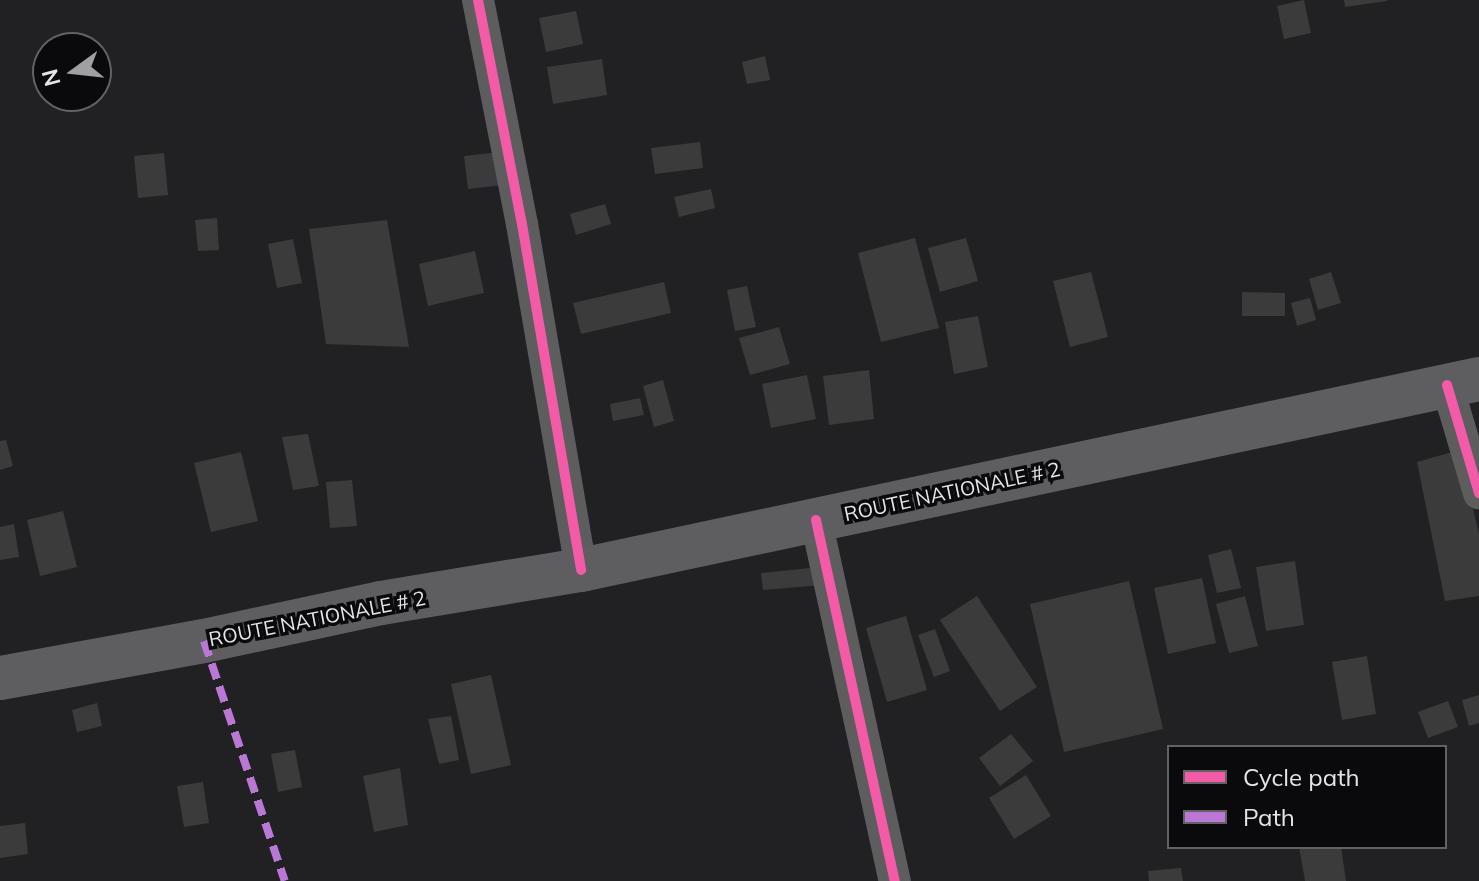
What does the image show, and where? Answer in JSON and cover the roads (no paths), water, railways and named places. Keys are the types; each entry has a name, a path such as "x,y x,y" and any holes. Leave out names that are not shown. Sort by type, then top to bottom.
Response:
{"main road":[{"name":"ROUTE NATIONALE # 2","path":"0,678 204,641 381,603 581,570 1463,382"}],"street":[{"path":"478,0 522,224 581,570"},
{"path":"1463,382 1479,493"},
{"path":"816,520 895,881"}]}
